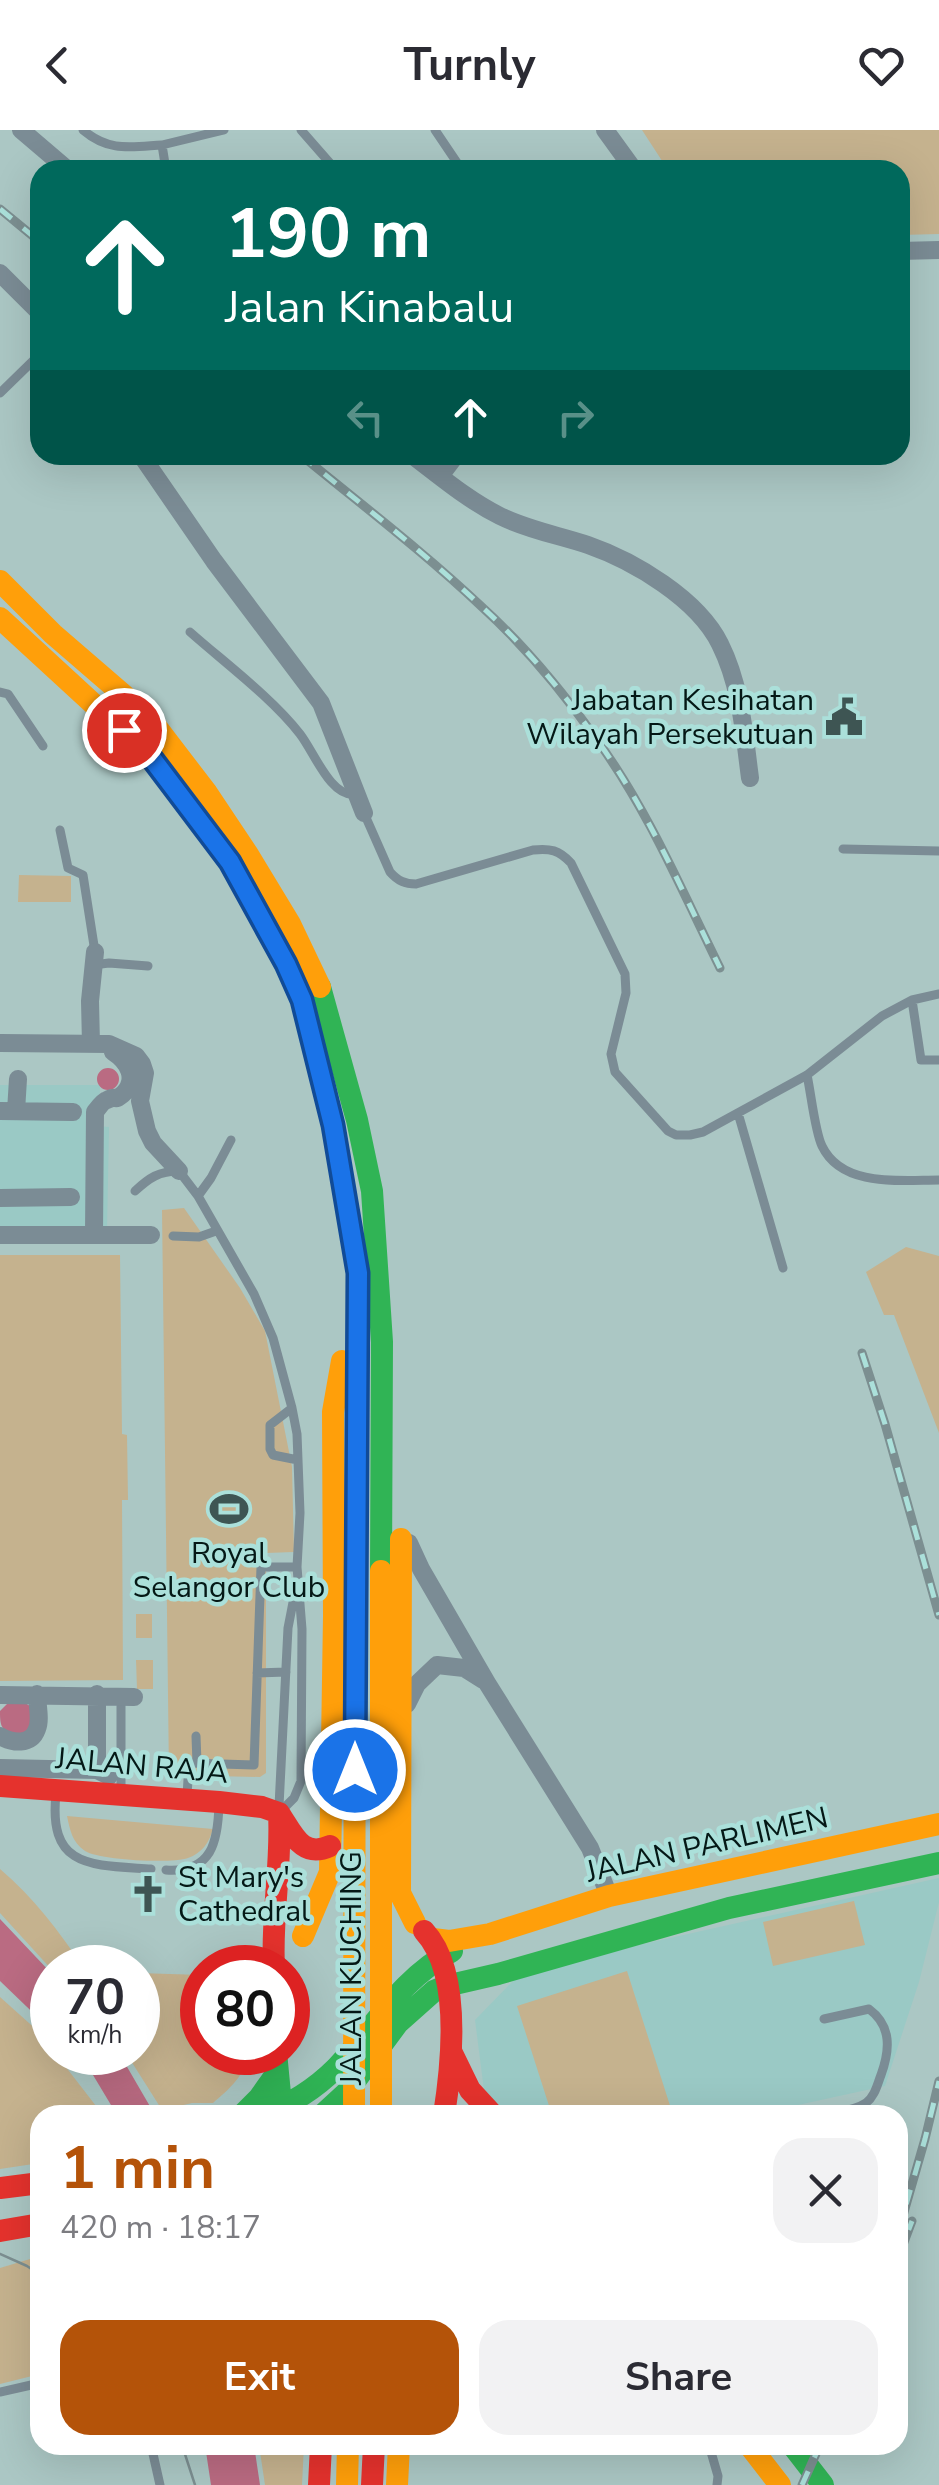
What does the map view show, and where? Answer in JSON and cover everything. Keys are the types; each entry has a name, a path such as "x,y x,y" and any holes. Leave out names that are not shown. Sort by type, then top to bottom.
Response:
{"main road":[{"path":"0,581 53,634 148,716 248,853 290,924 323,994 372,1191 382,1342 399,1417 400,1892 429,1945 443,1996 449,2046 446,2105"},
{"path":"0,618 150,756 230,862 302,1000 333,1125 358,1273 332,1412 334,1616 329,1878 295,1945"},
{"name":"JALAN KUCHING","path":"354,2105 358,1273"},
{"name":"JALAN KUCHING","path":"381,2105 382,1342"},
{"name":"JALAN RAJA","path":"8,1773 56,1789 109,1780 186,1799 262,1806 278,1814"},
{"path":"278,1814 304,1848 311,1852 330,1846"},
{"path":"275,1945 281,1849 278,1814"},
{"name":"JALAN PARLIMEN","path":"303,1936 329,1919 360,1913 388,1914 429,1945 490,1934 610,1896 939,1824"},
{"path":"333,2105 347,2092 398,2022 443,1996 463,1994 498,1974 728,1908 939,1863"},
{"path":"288,2105 345,2058 429,1945"},
{"path":"449,2046 470,2090 484,2105"},
{"path":"252,2105 270,2075"},
{"path":"277,2075 279,2105"},
{"path":"0,2188 30,2184"},
{"path":"0,2233 30,2227"},
{"path":"319,2485 320,2455"},
{"path":"347,2485 348,2455"},
{"path":"372,2485 374,2455"},
{"path":"397,2485 398,2455"},
{"path":"757,2455 780,2485"},
{"path":"800,2455 823,2485"}],"street":[{"path":"21,130 56,160"},
{"path":"604,130 626,160"},
{"path":"910,251 939,250"},
{"path":"0,272 30,302"},
{"path":"148,465 214,561 321,703 361,803"},
{"path":"425,465 472,501 538,532 588,546 637,568 688,605 720,642 731,670 740,702 750,778"},
{"path":"440,476 448,465"},
{"path":"94,958 90,1001 100,1044 129,1067 130,1080 124,1093 82,1112 8,1111 18,1075 10,1044 100,1044 132,1052 142,1064 144,1084 140,1101 147,1131 179,1171"},
{"path":"82,1112 82,1196 94,1234"},
{"path":"10,1215 82,1196"},
{"path":"10,1215 94,1234 151,1235"},
{"path":"400,1525 420,1569 487,1683 590,1848 610,1896"},
{"path":"400,1718 417,1684 436,1665 464,1668 487,1683"},
{"path":"0,1736 14,1742 32,1736 38,1727 37,1694"},
{"path":"8,1773 109,1780 97,1694"},
{"path":"0,1695 97,1694 127,1702"}],"lane":[{"path":"83,130 98,143 128,147 162,145 224,130"},
{"path":"301,130 327,160"},
{"path":"434,130 455,160"},
{"path":"162,145 164,160"},
{"path":"0,392 30,364"},
{"path":"190,632 276,708 299,733 336,790 361,803 396,879 416,884 533,850 548,848 562,853 571,863 626,974 626,993 611,1054 615,1072 676,1135 704,1132 808,1075 882,1016 912,1000 939,994"},
{"path":"0,692 8,694 43,746"},
{"path":"60,830 68,868 83,875 94,958 148,966"},
{"path":"843,849 939,851"},
{"path":"912,1000 921,1060 939,1060"},
{"path":"808,1075 822,1147 836,1164 852,1174 876,1179 939,1180"},
{"path":"738,1113 783,1268"},
{"path":"198,1196 231,1140"},
{"path":"135,1191 150,1178 166,1171 179,1171 198,1196 254,1294 280,1361 292,1408 297,1434 300,1513 297,1566 302,1629 301,1781 294,1798 278,1814"},
{"path":"173,1236 200,1237 216,1231"},
{"path":"292,1408 270,1425 270,1449 273,1455 298,1460"},
{"path":"186,1799 190,1763 254,1765 260,1567 297,1566"},
{"path":"278,1814 288,1628 298,1580"},
{"path":"257,1673 286,1672"},
{"path":"109,1780 127,1702"},
{"path":"196,1736 196,1763"},
{"path":"56,1789 53,1821 56,1834 71,1855 96,1865 151,1869"},
{"path":"166,1870 186,1869 210,1854 218,1830 219,1802"},
{"path":"824,2019 869,2009 884,2022 886,2060 874,2095 863,2105"},
{"path":"0,2392 30,2385"},
{"path":"153,2455 160,2485"},
{"path":"712,2455 717,2485"}],"shaded area":[{"path":"642,130 939,130 939,234 910,235 910,160 662,160"},
{"path":"19,875 71,876 71,902 18,902"},
{"path":"108,1068 116,1071 116,1087 108,1090 100,1087 97,1079 100,1071"},
{"path":"0,1085 100,1085 99,1126 109,1127 107,1231 0,1230"},
{"name":"Royal Selangor Club","path":"184,1208 265,1331 292,1467 294,1552 266,1553 266,1773 260,1777 169,1775 162,1210"},
{"path":"906,1247 939,1256 939,1433 894,1315 884,1315 866,1272"},
{"path":"0,1255 120,1255 122,1434 127,1435 128,1500 122,1500 123,1680 0,1681"},
{"path":"136,1614 152,1614 152,1638 136,1638"},
{"path":"136,1660 153,1660 153,1689 137,1689"},
{"path":"8,1703 30,1706 32,1727 19,1736 2,1725 0,1711"},
{"path":"67,1816 213,1829 204,1847 188,1858 119,1859 85,1851 72,1835"},
{"path":"0,1869 24,1891 68,1945 30,1946 0,1913"},
{"path":"939,1878 939,1902 919,1982 885,2086 798,2105 492,2105 485,2098 475,2020 514,1980 630,1947"},
{"path":"854,1901 865,1945 773,1966 763,1922"},
{"path":"0,1919 30,1951 30,2010 0,1981"},
{"path":"627,1971 670,2105 549,2105 517,2006"},
{"path":"160,1974 180,1974 180,2075 240,2075 213,2103 159,2105 140,2075 160,2075"},
{"path":"0,1997 30,2024 30,2075 72,2075 95,2105 30,2105 30,2164 0,2169"},
{"path":"93,2075 132,2075 149,2105 111,2105"},
{"path":"30,2259 30,2376 0,2384 0,2268"},
{"path":"206,2455 256,2455 260,2485 211,2485"},
{"path":"260,2455 304,2455 302,2485 265,2485"}],"tram line":[{"path":"0,2254 30,2268"},
{"path":"185,2455 195,2485"}],"railway":[{"path":"0,209 30,234"},
{"path":"313,465 460,587 513,637 557,687 632,794 720,968"},
{"path":"862,1353 939,1615"},
{"path":"908,2198 939,2081"},
{"path":"908,2232 912,2221"},
{"path":"802,2485 816,2455"}],"traffic: fast":[{"path":"320,987 357,1120 372,1191 382,1342 381,1571"},
{"path":"333,2105 398,2023 434,1991 446,1986 729,1908 939,1863"},
{"path":"285,2105 328,2076 403,1990 452,1951"},
{"path":"252,2105 275,2075"},
{"path":"278,2075 281,2105"},
{"path":"800,2455 823,2485"}],"traffic: slow":[{"path":"0,581 53,634 148,716 247,853 290,924 320,987"},
{"path":"0,618 150,756 220,849"},
{"path":"303,1936 330,1872 333,1412 342,1361"},
{"path":"401,1539 400,1893 415,1923"},
{"path":"381,1571 381,2105"},
{"path":"354,2105 355,1572"},
{"path":"433,1939 449,1941 490,1934 609,1896 939,1824"},
{"path":"347,2485 348,2455"},
{"path":"397,2485 398,2455"},
{"path":"757,2455 780,2485"}],"traffic: jam":[{"path":"305,1011 333,1125 358,1273 355,1572"},
{"path":"0,1786 219,1802 279,1813 274,1945"},
{"path":"279,1813 305,1847 330,1846"},
{"path":"424,1931 436,1949 449,1994 451,2045 445,2105"},
{"path":"451,2051 470,2090 484,2105"},
{"path":"0,2188 30,2184"},
{"path":"0,2231 30,2226"},
{"path":"319,2485 320,2455"},
{"path":"372,2485 374,2455"}],"place":[{"name":"Jabatan Kesihatan Wilayah Persekutuan","path":"844,717"},
{"name":"Royal Selangor Club","path":"229,1509"},
{"name":"St Mary's Cathedral","path":"148,1894"}],"route":[{"path":"124,730 150,756 230,862 286,964 302,1000 333,1125 358,1273 355,1770"}]}
